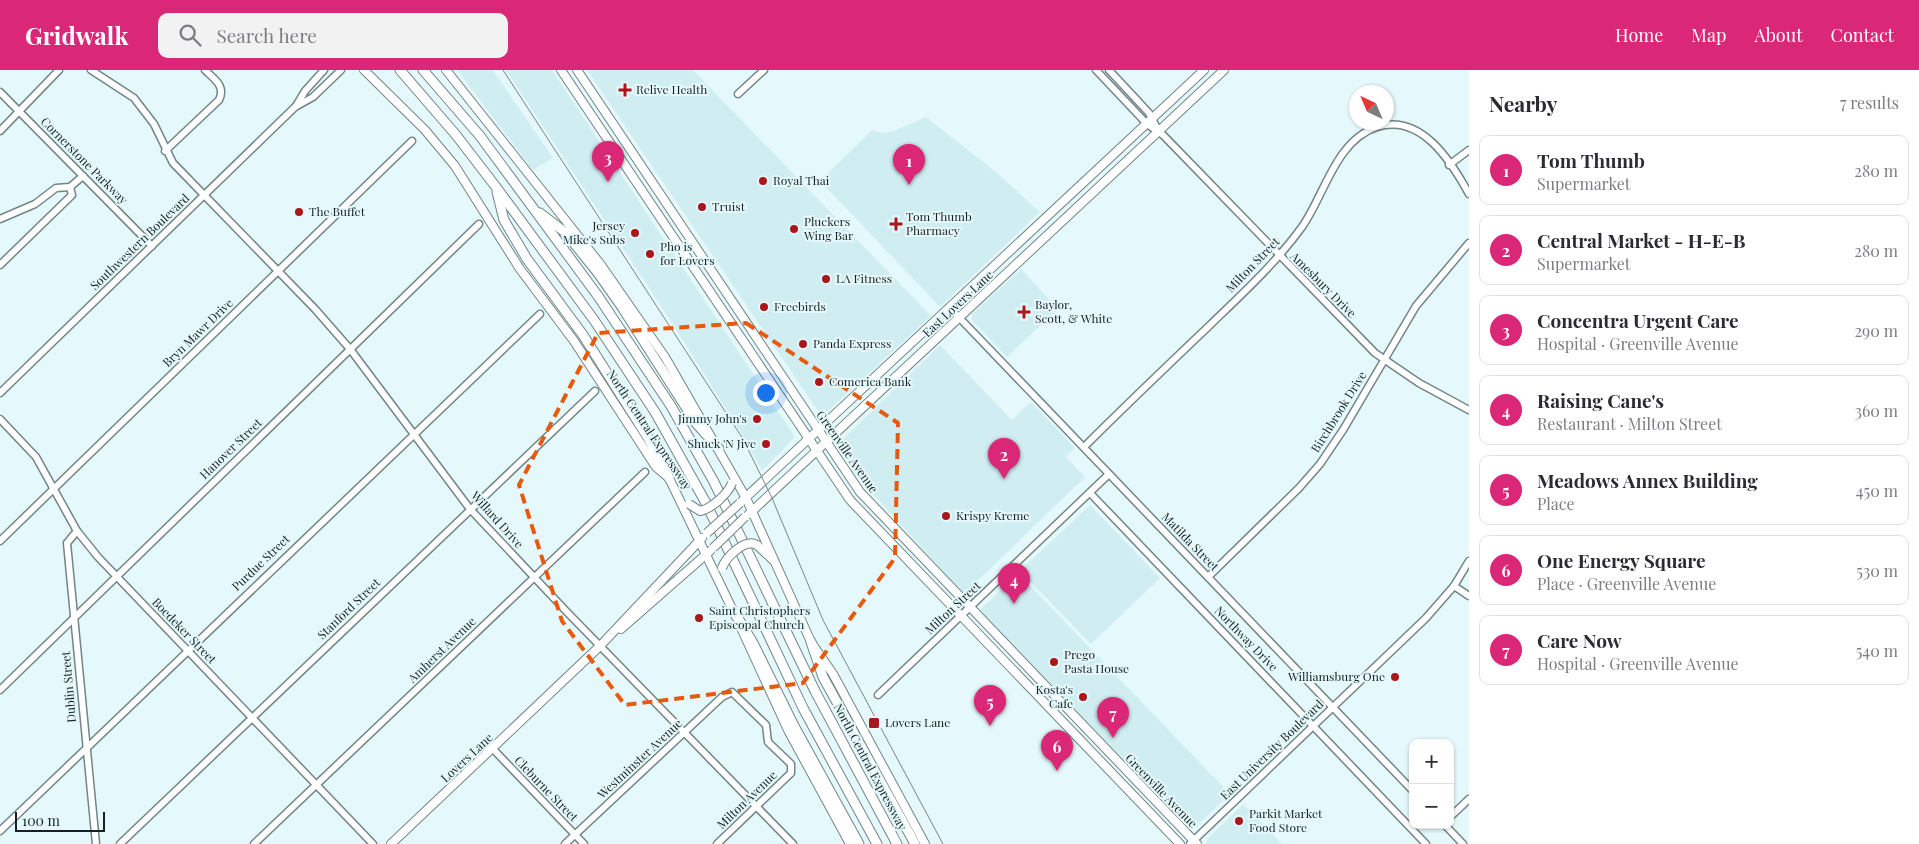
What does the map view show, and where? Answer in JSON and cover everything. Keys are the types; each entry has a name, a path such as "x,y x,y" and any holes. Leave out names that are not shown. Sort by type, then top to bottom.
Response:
{"highway":[{"name":"North Central Expressway","path":"400,70 456,135 607,338 669,437 710,512 813,727 877,844"},
{"name":"North Central Expressway","path":"423,70 480,136 624,332 694,443 754,561 815,691 897,844"},
{"path":"496,187 504,220 522,251 588,342 647,436 669,478"},
{"path":"532,207 566,233 598,273 696,424 719,449"},
{"path":"734,613 860,844"},
{"path":"811,642 823,677 915,844"}],"main road":[{"name":"North Central Expressway","path":"364,70 425,130 455,166 520,269 574,341 656,467 669,478 681,499 788,730 850,844"},
{"name":"North Central Expressway","path":"446,70 492,126 627,301 665,357 731,470 743,500 752,511 778,565 811,642 833,674 925,844"},
{"name":"Greenville Avenue","path":"561,70 841,487 863,515 1180,844"},
{"name":"Greenville Avenue","path":"577,70 826,443 872,507 1066,707 1194,843"},
{"name":"East Lovers Lane","path":"700,541 1204,70"},
{"name":"East Lovers Lane","path":"706,554 1224,70"},
{"path":"578,95 589,88"},
{"path":"634,179 644,171"},
{"path":"1049,215 1059,224"},
{"path":"681,499 700,511 706,510 728,491 732,483 731,470"},
{"name":"Lovers Lane","path":"391,844 600,646 700,541"},
{"path":"720,583 724,563 744,544 751,542 757,545 778,565"},
{"name":"Lovers Lane","path":"600,646 659,598 706,554"},
{"path":"1057,716 1066,707"},
{"path":"1102,763 1110,754"}],"street":[{"path":"0,131 59,70"},
{"name":"Willard Drive","path":"91,70 134,98 154,124 165,151 173,163 350,349 470,509 600,646 793,844"},
{"path":"165,151 219,100 222,94 220,86 205,70"},
{"name":"Southwestern Boulevard","path":"0,393 295,107 305,91 324,70"},
{"name":"Southwestern Boulevard","path":"295,107 313,97 341,70"},
{"path":"738,94 764,70"},
{"name":"Amesbury Drive","path":"1096,70 1150,121"},
{"name":"Amesbury Drive","path":"1109,70 1159,131 1357,336 1384,360 1440,396 1469,410"},
{"name":"Cornerstone Parkway","path":"0,92 152,246"},
{"name":"Milton Street","path":"1084,447 1279,257 1309,216 1343,152 1360,134 1383,125 1412,127 1429,139 1449,165"},
{"name":"Bryn Mawr Drive","path":"0,541 412,141"},
{"path":"1469,150 1449,165 1469,194"},
{"path":"0,219 35,204 56,188 70,188 83,176"},
{"path":"0,265 72,195 70,188"},
{"name":"Hanover Street","path":"0,690 479,224"},
{"name":"Birchbrook Drive","path":"1208,577 1311,475 1334,446 1416,306 1469,243"},
{"name":"Matilda Street","path":"950,308 1409,787"},
{"name":"Purdue Street","path":"0,831 540,314"},
{"name":"Stanford Street","path":"120,844 595,391"},
{"name":"Boedeker Street","path":"0,418 36,457 77,531 116,577 373,844"},
{"name":"Amherst Avenue","path":"254,844 645,472"},
{"name":"Milton Street","path":"878,696 1109,474"},
{"name":"Northway Drive","path":"1090,493 1426,844"},
{"name":"Dublin Street","path":"77,531 67,543 96,844"},
{"name":"East University Boulevard","path":"1194,843 1426,618 1454,586 1469,561"},
{"path":"1454,586 1469,596"},
{"name":"Westminster Avenue","path":"565,844 722,697 732,692 766,725 768,742 791,764 791,773"},
{"name":"Cleburne Street","path":"493,749 584,844"},
{"name":"Milton Avenue","path":"717,844 791,773"},
{"path":"1454,813 1469,799"},
{"path":"1449,829 1463,844"}],"highlighted area":[{"path":"746,323 898,423 895,558 803,683 625,705 562,621 519,485 598,333"}],"shaded area":[{"path":"457,70 493,70 553,158 533,170"},
{"path":"506,70 552,70 795,437 762,471 744,438 672,323"},
{"path":"587,70 693,70 931,316 827,412 818,411"},
{"path":"926,117 997,173 1040,212 940,307 820,181 872,130 883,133 894,131"},
{"path":"1021,269 1058,309 1007,357 972,320 972,314"},
{"path":"940,345 1012,420 1031,402 1075,448 1066,457 1085,477 964,594 854,473 838,444"},
{"path":"1090,505 1160,578 1091,644 1020,571"},
{"path":"1018,573 1230,794 1193,829 1189,828 980,610"},
{"path":"1243,804 1282,844 1206,844 1208,838"}],"tram line":[{"path":"503,70 743,439 772,498 823,620 943,844"}],"place":[{"name":"Relive Health","path":"625,90"},
{"name":"Royal Thai","path":"763,181"},
{"name":"Concentra Urgent Care","path":"608,182"},
{"name":"Tom Thumb","path":"909,185"},
{"name":"Truist","path":"702,207"},
{"name":"The Buffet","path":"299,212"},
{"name":"Tom Thumb Pharmacy","path":"896,224"},
{"name":"Pluckers Wing Bar","path":"794,229"},
{"name":"Jersey Mike's Subs","path":"635,233"},
{"name":"Pho is for Lovers","path":"650,254"},
{"name":"LA Fitness","path":"826,279"},
{"name":"Freebirds","path":"764,307"},
{"name":"Baylor, Scott, & White","path":"1024,312"},
{"name":"Panda Express","path":"803,344"},
{"name":"Comerica Bank","path":"819,382"},
{"name":"Jimmy John's","path":"757,419"},
{"name":"Shuck 'N Jive","path":"766,444"},
{"name":"Central Market - H-E-B","path":"1004,479"},
{"name":"Krispy Kreme","path":"946,516"},
{"name":"Raising Cane's","path":"1014,604"},
{"name":"Saint Christophers Episcopal Church","path":"699,618"},
{"name":"Prego Pasta House","path":"1054,662"},
{"name":"Williamsburg One","path":"1395,677"},
{"name":"Kosta's Cafe","path":"1083,697"},
{"name":"Lovers Lane","path":"874,723"},
{"name":"Meadows Annex Building","path":"990,726"},
{"name":"Care Now","path":"1113,738"},
{"name":"One Energy Square","path":"1057,771"},
{"name":"Parkit Market Food Store","path":"1239,821"}]}
